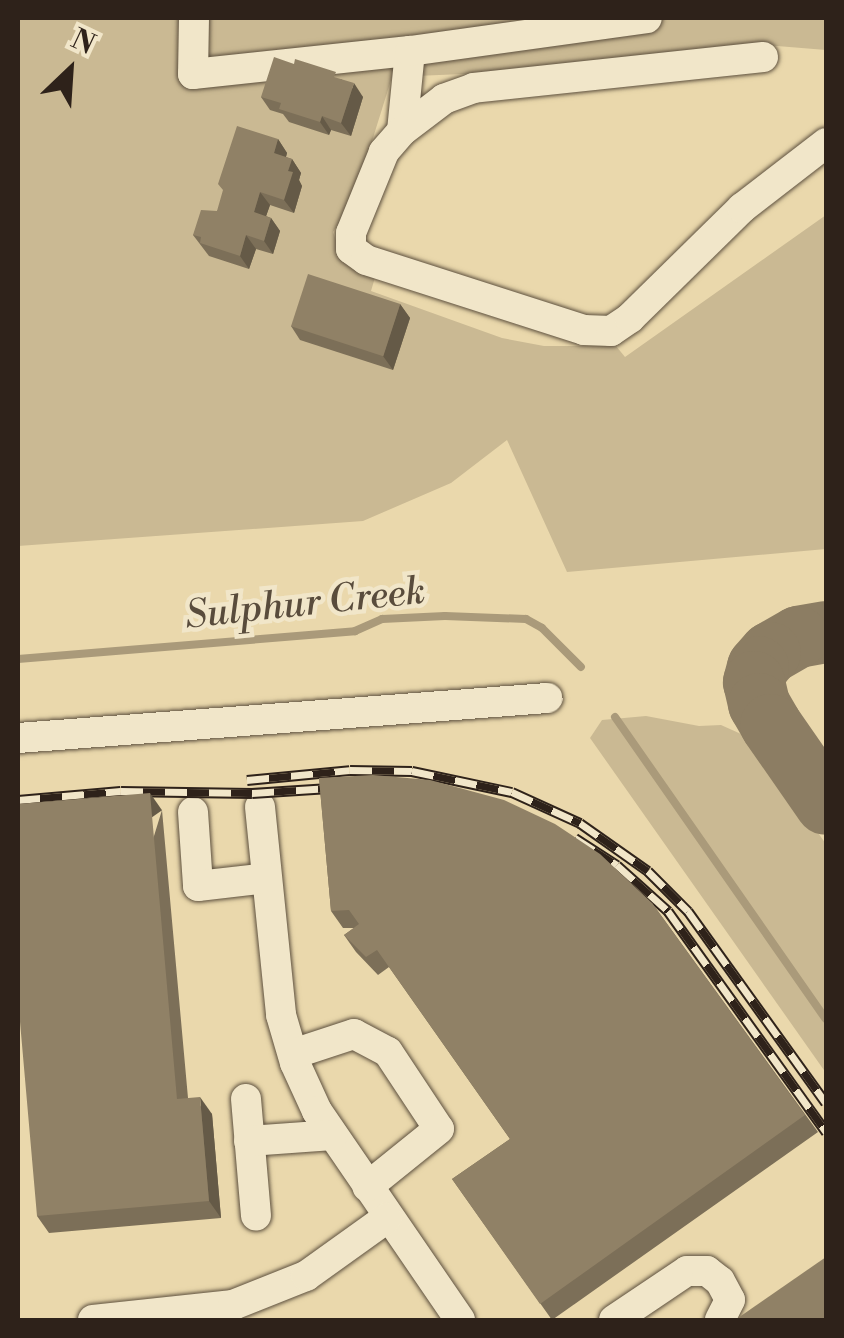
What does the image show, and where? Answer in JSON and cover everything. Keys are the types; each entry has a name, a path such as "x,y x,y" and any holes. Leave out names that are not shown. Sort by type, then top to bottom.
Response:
{"street":[{"path":"194,18 193,74 410,51 647,18"},
{"path":"402,131 410,51"},
{"path":"763,57 474,88 444,99 402,131 384,152 352,234 350,249 366,260 601,333 630,318 709,238 826,143"},
{"path":"18,738 547,698"},
{"path":"260,806 281,1015 293,1054 333,1135 460,1320"},
{"path":"194,812 198,886 268,878"},
{"path":"293,1054 354,1034 388,1052 438,1129 367,1187"},
{"path":"246,1099 256,1216"},
{"path":"249,1141 333,1135"},
{"path":"93,1320 234,1305 306,1276 387,1218"},
{"path":"614,1320 687,1271 706,1272 720,1282 730,1300 720,1320"}],"shaded area":[{"path":"18,18 826,18 826,50 765,45 531,71 392,77 353,202 333,232 341,255 376,274 371,291 502,338 544,346 616,346 625,357 826,215 826,549 567,572 507,440 451,483 363,521 18,546"},
{"path":"646,716 699,726 721,725 750,738 826,844 826,1073 590,738 602,720"}],"building":[{"path":"274,57 336,72 334,77 354,83 341,123 322,116 320,122 279,109 281,103 261,97"},
{"path":"237,126 278,139 274,153 292,159 288,171 293,172 284,200 260,192 254,212 271,218 264,241 246,235 240,256 200,243 201,237 193,235 201,210 217,211 223,190 218,184"},
{"path":"308,274 400,304 383,356 291,326"},
{"path":"373,775 430,780 504,800 555,824 600,854 652,903 805,1115 540,1304 452,1179 510,1139 377,950 366,957 344,935 359,924 349,910 331,911 319,778"},
{"path":"150,793 177,1099 200,1097 209,1201 37,1216 18,999 18,804"},
{"path":"826,1257 826,1320 735,1320"}],"waterway":[{"name":"Sulphur Creek","path":"18,659 355,631 382,619 445,616 526,619 542,628 581,667"},
{"name":"Sulphur Creek","path":"615,717 826,1019"}],"taxiway":[{"path":"826,632 798,637 770,653 758,667 754,682 759,704 771,725 826,804"}],"railway":[{"path":"247,780 350,770 412,771 512,792 580,823 648,871 688,911 826,1103"},
{"path":"18,800 121,791 252,793 345,787"},
{"path":"575,838 617,865 668,911 826,1132"}]}
